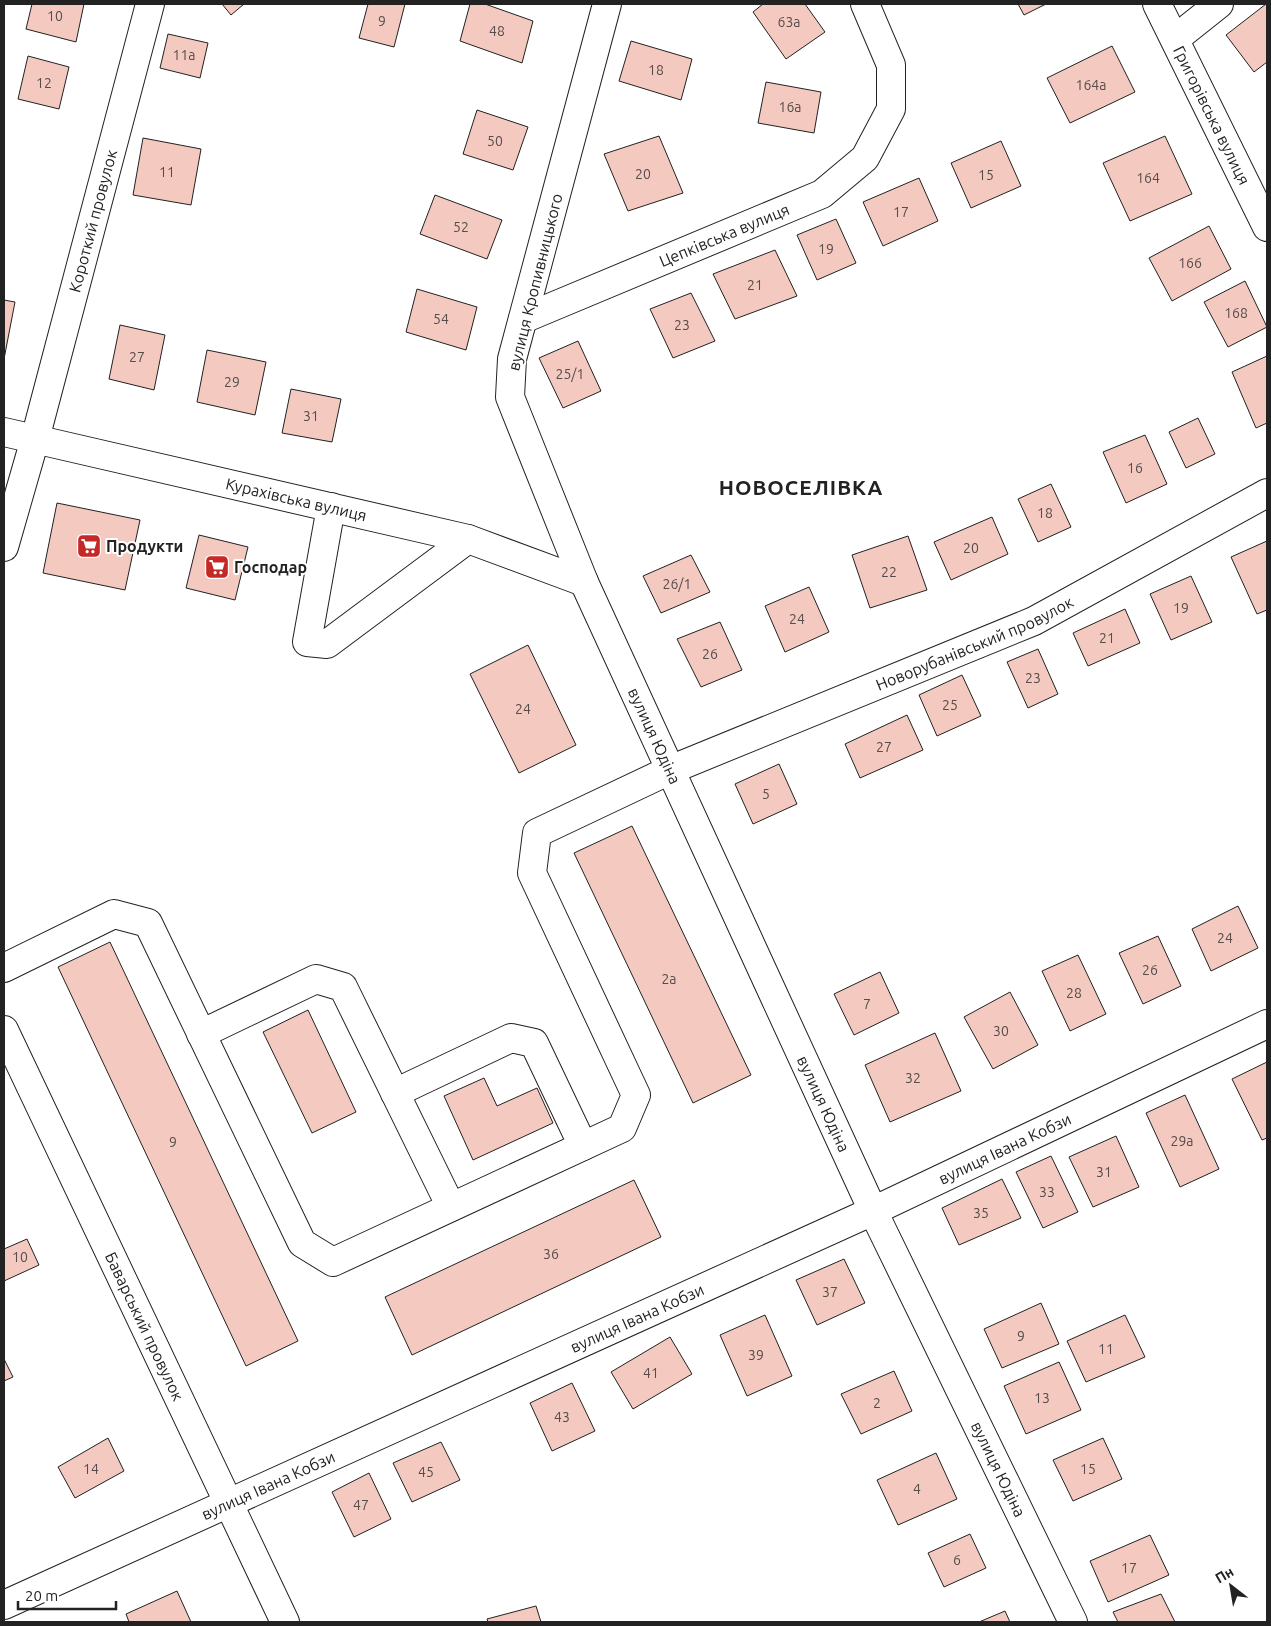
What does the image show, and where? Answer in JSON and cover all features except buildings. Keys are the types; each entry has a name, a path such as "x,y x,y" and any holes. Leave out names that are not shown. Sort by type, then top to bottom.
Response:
{"street":[{"name":"Короткий провулок","path":"35,439 150,4"},
{"name":"вулиця Кропивницького","path":"584,582 510,396 512,359 607,4"},
{"name":"Цепківська вулиця","path":"523,319 822,194 865,158 891,108 890,65 865,4"},
{"name":"Григорівська вулиця","path":"1157,4 1267,227"},
{"path":"1175,39 1219,4"},
{"name":"Курахівська вулиця","path":"4,432 468,539 584,582"},
{"path":"4,548 35,439"},
{"name":"Новорубанівський провулок","path":"583,1146 622,1128 636,1095 532,873 537,833 670,770 1034,621 1267,493"},
{"path":"331,507 306,642 327,644 468,539"},
{"name":"вулиця Юдіна","path":"584,582 873,1211 1073,1622"},
{"path":"4,968 114,914 148,923 302,1243 333,1262 583,1146 534,1042 511,1038 395,1093"},
{"path":"202,1034 316,979 343,987 451,1207"},
{"name":"вулиця Івана Кобзи","path":"4,1605 873,1211 1267,1024"},
{"name":"Баварський провулок","path":"4,1030 285,1622"}],"place":[{"name":"Продукти","path":"89,546"},
{"name":"Господар","path":"217,567"}],"district":[{"name":"НОВОСЕЛІВКА","path":"801,487"}]}
